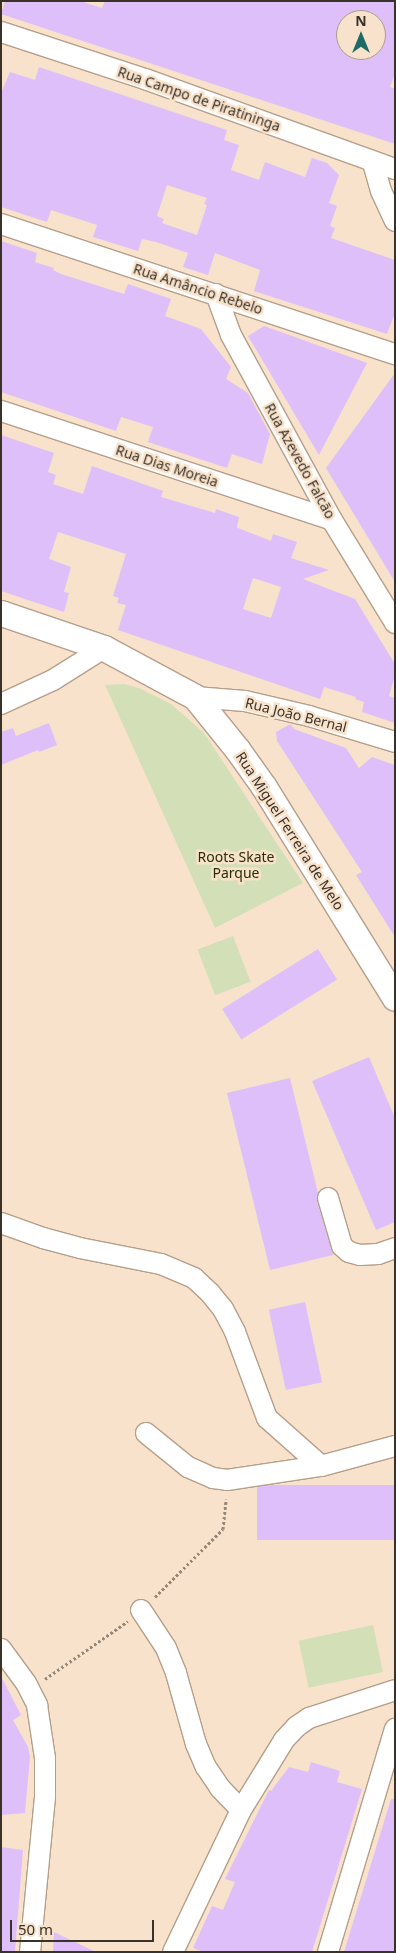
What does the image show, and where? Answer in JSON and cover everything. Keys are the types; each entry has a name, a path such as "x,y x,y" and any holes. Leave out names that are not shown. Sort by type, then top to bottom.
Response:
{"main road":[{"name":"Rua Miguel Ferreira de Melo","path":"1,613 104,648 195,697 237,749 264,787 395,998"}],"street":[{"name":"Rua Campo de Piratininga","path":"1,32 145,79 373,163 395,169"},
{"path":"373,163 381,190 395,221"},
{"name":"Rua Amâncio Rebelo","path":"1,224 395,354"},
{"name":"Rua Azevedo Falcão","path":"216,294 231,336 332,520 395,623"},
{"name":"Rua Dias Moreia","path":"1,411 332,520"},
{"path":"1,704 53,680 104,648"},
{"name":"Rua João Bernal","path":"195,697 245,701 309,716 395,742"},
{"path":"328,1198 342,1246 349,1252 360,1255 378,1254 395,1248"},
{"path":"1,1223 80,1248 161,1264 194,1278 210,1292 223,1309 235,1332 267,1418 321,1466"},
{"path":"146,1433 188,1467 213,1478 228,1480 321,1466 395,1446"},
{"path":"142,1610 166,1648 176,1673 196,1744 206,1767 220,1788 241,1810"},
{"path":"1,1650 26,1683 37,1705 45,1758 45,1797 30,1952"},
{"path":"173,1952 241,1810 284,1740 296,1727 309,1718 395,1690"},
{"path":"328,1952 395,1728"}],"green space":[{"name":"Roots Skate Parque","path":"125,684 141,689 171,704 204,733 303,883 215,928 105,685"},
{"path":"233,936 251,982 215,995 198,950"},
{"path":"373,1625 383,1672 309,1688 299,1641"}],"building":[{"path":"5,1 80,1 102,8 105,1 395,1 395,74 390,87 395,89 395,144 1,14"},
{"path":"39,67 227,130 224,140 239,145 231,170 259,180 265,162 305,177 312,158 327,163 339,175 329,203 337,206 330,226 335,228 331,238 395,260 395,313 387,334 254,291 260,270 215,253 208,275 183,267 188,253 156,242 142,239 138,251 93,237 97,225 51,210 47,222 1,207 1,93 10,72 35,80","holes":["167,185 207,198 204,204 207,205 197,235 162,223 164,219 157,216"]},
{"path":"1,241 37,253 35,262 54,268 53,270 61,274 124,294 128,284 171,299 165,316 201,329 231,367 226,379 248,393 270,434 262,464 232,454 227,468 148,442 153,427 121,417 116,431 1,392"},
{"path":"264,326 367,363 319,455 248,336"},
{"path":"395,373 395,582 326,468"},
{"path":"1,435 54,453 48,472 56,475 53,484 83,494 92,466 163,491 161,497 215,513 216,509 239,517 238,528 271,541 273,534 297,542 291,558 329,570 303,579 355,599 395,664 395,675 389,696 395,698 395,723 362,712 364,702 355,699 356,697 324,687 320,699 118,630 126,605 117,603 119,598 113,596 126,554 58,532 49,559 71,567 64,592 69,593 64,612 1,591","holes":["253,578 281,587 271,618 243,609"]},
{"path":"49,723 57,745 39,752 38,750 1,765 1,732 13,728 16,736"},
{"path":"290,724 294,729 346,748 359,768 372,757 395,765 395,937 356,875 362,872 277,741 276,732"},
{"path":"318,949 337,980 241,1039 222,1009"},
{"path":"369,1057 395,1118 395,1222 376,1230 312,1081"},
{"path":"290,1078 318,1193 317,1201 333,1255 270,1270 227,1093"},
{"path":"305,1302 322,1382 286,1390 269,1310"},
{"path":"257,1485 395,1485 395,1540 257,1540"},
{"path":"1,1676 21,1715 13,1720 28,1747 30,1757 25,1813 1,1815"},
{"path":"311,1762 340,1771 337,1782 362,1789 312,1952 204,1952 193,1948 212,1906 223,1910 235,1882 225,1879 269,1790 271,1791 289,1767 308,1772"},
{"path":"391,1799 395,1799 395,1952 344,1952"},
{"path":"1,1847 23,1850 15,1952 1,1952"},
{"path":"54,1932 96,1952 53,1952"}]}
